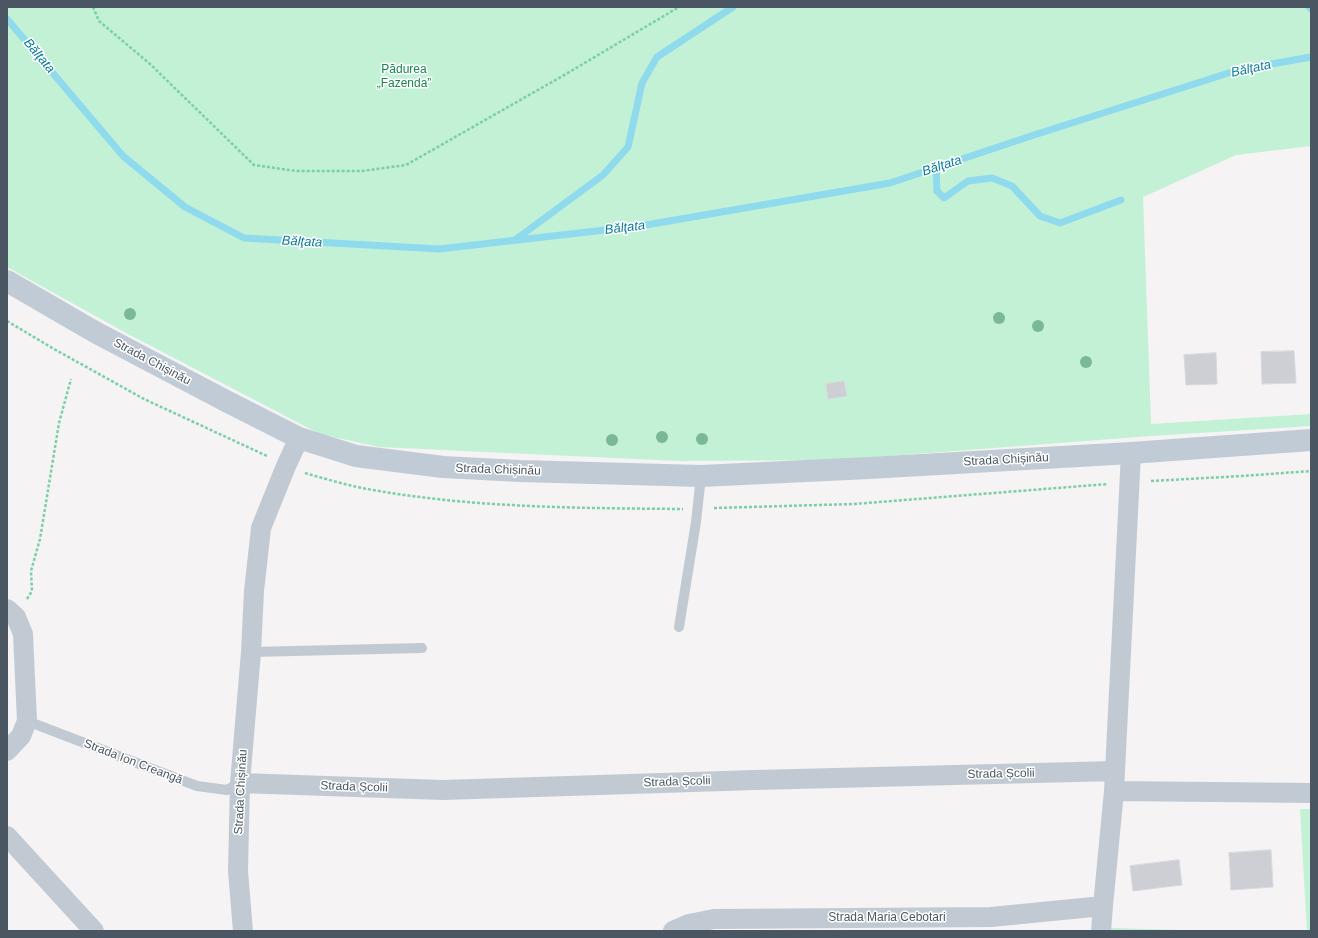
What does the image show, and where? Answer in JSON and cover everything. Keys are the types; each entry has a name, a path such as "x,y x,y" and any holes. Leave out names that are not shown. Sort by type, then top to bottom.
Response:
{"street":[{"name":"Strada Chișinău","path":"7,281 95,332 299,438 356,456 443,467 520,471 701,476 1131,453 1311,440"},
{"name":"Strada Chișinău","path":"243,931 238,871 240,783 251,652 254,591 261,528 299,438"},
{"path":"1101,931 1102,906 1114,791 1131,453"},
{"path":"7,751 20,736 27,721 23,634 12,613"},
{"name":"Strada Școlii","path":"240,783 443,790 748,780 1115,771"},
{"path":"1114,791 1311,793"},
{"path":"7,836 94,931"},
{"name":"Strada Maria Cebotari","path":"673,931 690,924 714,919 991,917 1102,906"}],"lane":[{"path":"679,627 698,509 701,476"},
{"path":"251,652 422,648"},
{"name":"Strada Ion Creangă","path":"27,721 197,786 227,790 240,783"}],"path":[{"path":"93,7 99,21 150,64 254,165 296,171 362,171 406,165 566,74 679,7"},
{"path":"12,613 32,592 31,571 40,539 59,423 71,379"},
{"path":"698,509 854,504 1130,482 1242,476 1311,470"}],"green space":[{"name":"Pădurea „Fazenda”","path":"7,7 1311,7 1311,146 1236,155 1143,197 1151,424 1311,414 1311,426 1151,436 837,460 679,461 379,447 320,434 128,334 7,267"},
{"path":"1300,809 1311,809 1311,931 1307,931"},
{"path":"1111,928 1215,931 1110,931"}],"building":[{"path":"1294,351 1296,383 1262,384 1261,352"},
{"path":"1216,353 1217,384 1186,385 1184,355"},
{"path":"844,381 847,396 828,399 826,384"},
{"path":"1271,850 1273,887 1231,890 1229,853"},
{"path":"1179,860 1182,885 1133,891 1130,866"}],"waterway":[{"path":"515,240 603,175 628,147 642,83 657,57 733,7"},
{"name":"Bălţata","path":"7,19 123,156 185,207 244,238 439,249 640,226 890,183 1238,70 1311,57"},
{"path":"936,167 937,191 944,198 968,181 992,178 1012,186 1040,216 1060,223 1121,200"}]}
